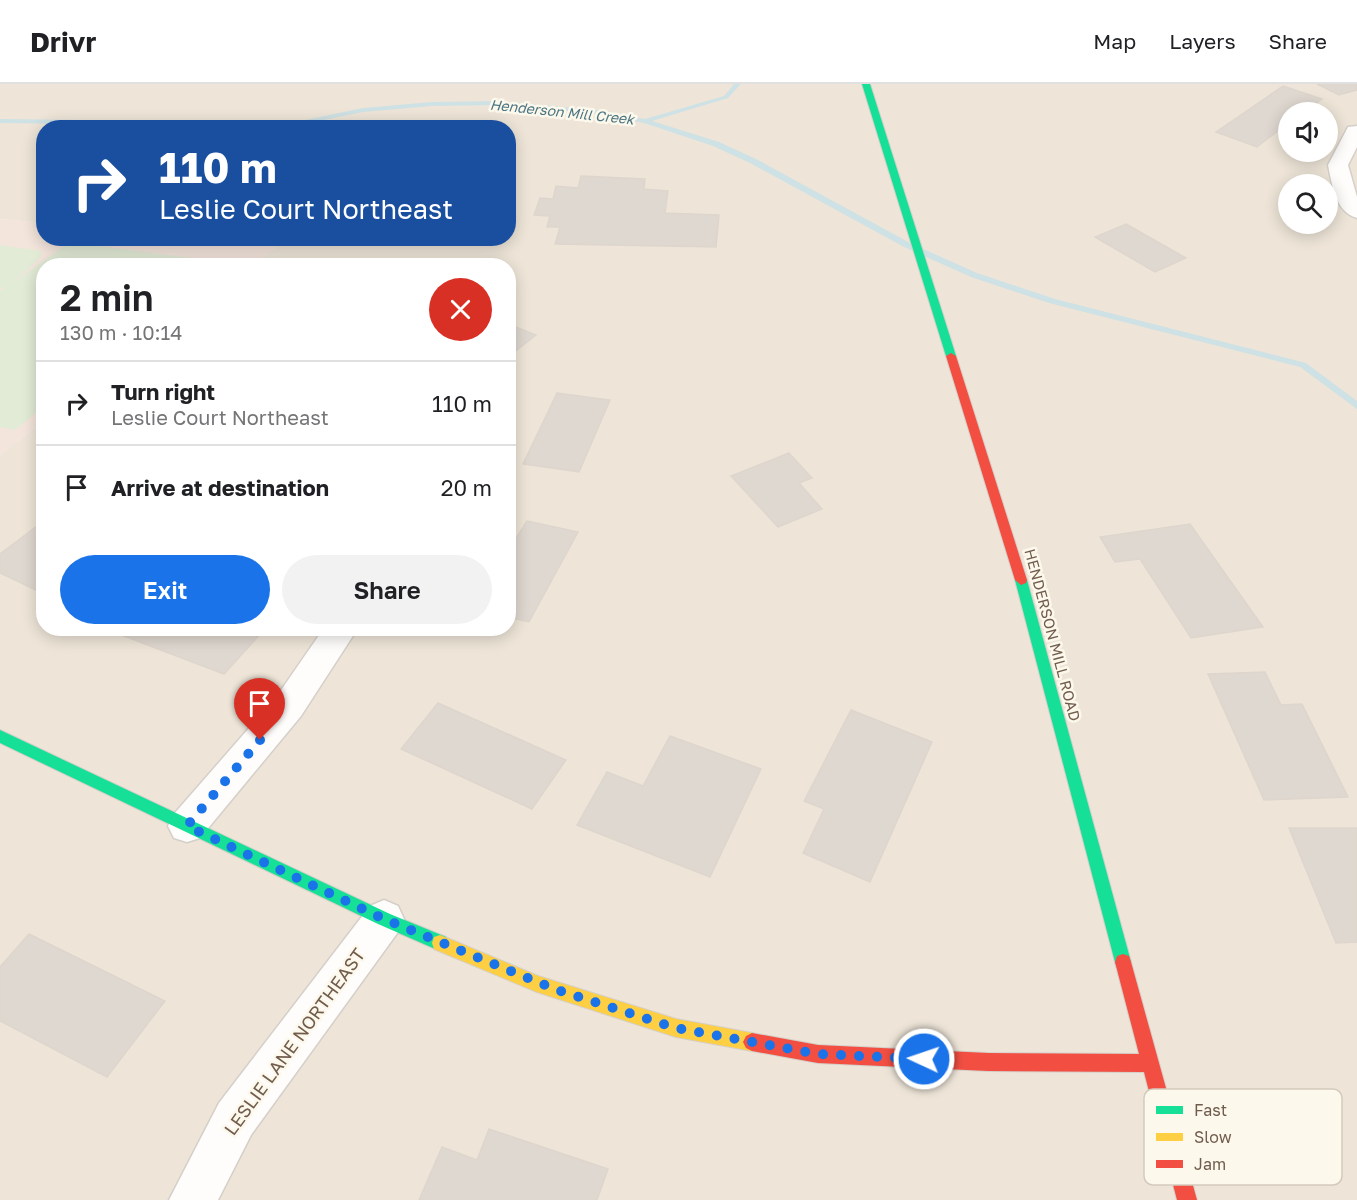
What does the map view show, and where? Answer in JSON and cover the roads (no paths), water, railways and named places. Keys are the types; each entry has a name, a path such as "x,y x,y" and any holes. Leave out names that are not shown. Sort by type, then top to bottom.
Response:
{"street":[{"name":"HENDERSON MILL ROAD","path":"866,84 1016,562 1157,1089"},
{"path":"1356,131 1338,165 1346,197 1357,211"},
{"path":"187,826 289,706 337,636"},
{"path":"0,736 384,919 537,984 676,1028 818,1054 988,1062 1150,1063"},
{"name":"LESLIE LANE NORTHEAST","path":"193,1200 235,1119 384,919"},
{"name":"HENDERSON MILL ROAD","path":"1182,1185 1186,1200"}],"waterway":[{"name":"Henderson Mill Creek","path":"645,121 726,97 738,84"},
{"name":"Henderson Mill Creek","path":"311,120 363,110 432,104 499,103 596,112 645,121"},
{"name":"Henderson Mill Creek","path":"0,121 36,121"},
{"path":"645,121 716,144 753,161 907,245 974,275 1052,301 1303,365 1357,406"}]}
